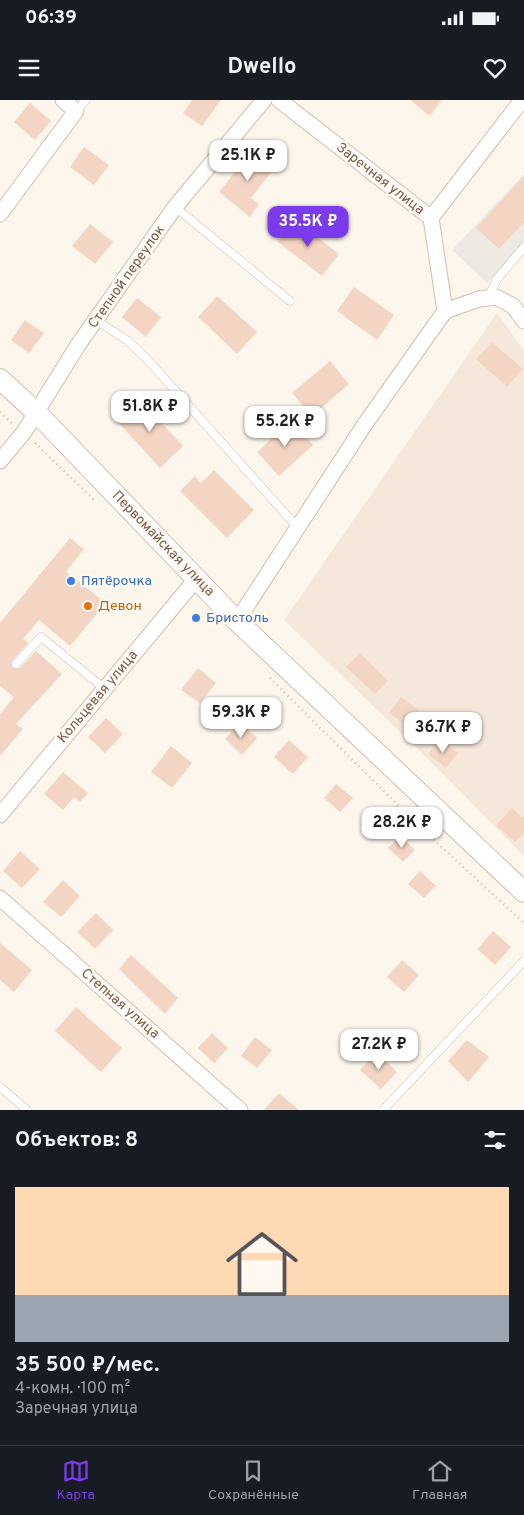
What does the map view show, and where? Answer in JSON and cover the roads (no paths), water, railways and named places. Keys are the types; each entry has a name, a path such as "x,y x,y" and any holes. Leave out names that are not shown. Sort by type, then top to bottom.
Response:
{"street":[{"path":"0,214 81,106 63,100"},
{"name":"Степной переулок","path":"0,461 24,432 78,345 175,207 264,100"},
{"name":"Заречная улица","path":"279,100 431,218 445,311"},
{"path":"431,218 522,100"},
{"path":"237,621 365,424 445,311 484,298 496,297 514,306 524,321"},
{"name":"Первомайская улица","path":"0,379 37,413 150,533 197,578 237,621 524,892"},
{"name":"Кольцевая улица","path":"0,815 197,578"},
{"name":"Степная улица","path":"0,898 240,1110"}],"lane":[{"path":"175,207 290,301"},
{"path":"484,298 524,247"},
{"path":"96,320 128,341 147,359 298,528"},
{"path":"16,664 41,637 105,689"},
{"path":"383,1110 524,961"},
{"path":"0,1087 27,1110"}],"place":[{"name":"Пятёрочка","path":"71,581"},
{"name":"Девон","path":"88,606"},
{"name":"Бристоль","path":"196,618"}]}
